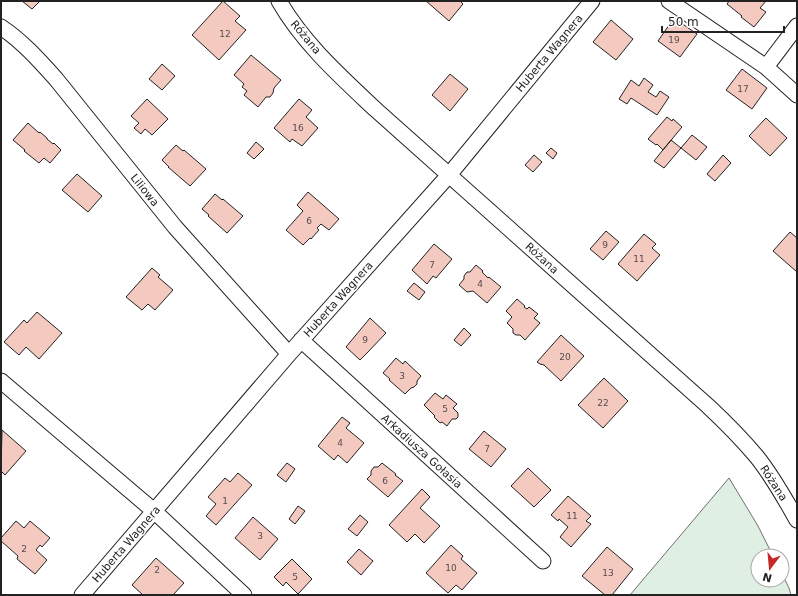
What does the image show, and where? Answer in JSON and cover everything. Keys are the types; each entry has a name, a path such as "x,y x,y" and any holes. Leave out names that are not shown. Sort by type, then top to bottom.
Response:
{"street":[{"name":"Różana","path":"279,1 286,13 306,39 338,74 375,109 708,406 730,428 757,457 775,483 797,520"},
{"name":"Huberta Wagnera","path":"82,595 300,340 449,174 592,1"},
{"path":"669,1 766,67 797,95"},
{"path":"766,67 797,26"},
{"name":"Liliowa","path":"1,27 21,42 38,59 175,226 289,354"},
{"name":"Arkadiusza Gołasia","path":"300,340 543,561"},
{"path":"1,381 154,511 244,595"}],"green space":[{"path":"729,478 758,526 769,548 750,548 750,588 789,588 791,595 630,595"}],"building":[{"path":"22,1 40,1 32,9"},
{"path":"223,1 240,16 235,21 246,30 219,60 192,35"},
{"path":"426,1 460,1 463,4 449,21"},
{"path":"729,1 766,1 760,8 766,12 754,27 727,4"},
{"path":"674,18 697,34 680,57 658,41"},
{"path":"611,20 633,39 616,60 593,42"},
{"path":"251,55 281,80 274,88 270,97 266,97 258,107 244,95 247,91 242,87 244,84 234,75"},
{"path":"162,64 175,76 162,90 149,79"},
{"path":"742,69 767,88 752,109 726,90"},
{"path":"450,74 468,89 450,111 432,95"},
{"path":"644,78 653,85 648,92 656,97 660,91 669,97 657,115 631,98 627,104 619,99 631,80 639,86"},
{"path":"147,99 168,119 152,135 145,129 141,134 134,128 139,123 131,116"},
{"path":"299,99 312,110 306,117 318,128 302,146 292,139 290,142 274,128"},
{"path":"667,117 672,121 673,119 682,127 663,150 657,144 656,145 648,139"},
{"path":"766,118 787,138 770,156 749,136"},
{"path":"28,123 61,150 50,163 44,158 39,163 13,140"},
{"path":"692,135 707,147 696,160 681,148"},
{"path":"671,140 681,148 664,168 654,161"},
{"path":"256,142 264,149 254,159 247,153"},
{"path":"176,145 206,169 190,186 162,160"},
{"path":"551,148 557,153 553,159 546,153"},
{"path":"534,155 542,162 533,172 525,165"},
{"path":"723,155 731,163 715,181 707,174"},
{"path":"77,174 102,196 88,212 62,190"},
{"path":"308,192 339,219 329,230 321,224 317,228 319,230 303,245 286,230 303,211 297,205"},
{"path":"215,194 243,216 227,233 202,209"},
{"path":"606,231 619,242 603,260 590,249"},
{"path":"790,232 797,238 797,272 773,251"},
{"path":"644,234 656,244 652,248 660,255 637,281 618,264"},
{"path":"434,244 452,259 436,278 433,276 427,284 412,270"},
{"path":"476,265 488,278 489,277 501,287 487,303 473,291 467,292 459,285 467,272 470,272"},
{"path":"152,268 160,275 158,277 173,290 155,310 148,304 142,310 126,297"},
{"path":"414,283 425,292 419,300 407,291"},
{"path":"517,299 525,306 524,307 527,309 529,307 538,314 534,318 540,323 525,340 520,335 513,333 513,329 507,323 512,317 506,311"},
{"path":"37,312 62,333 39,359 26,347 19,355 4,342 24,320 27,323"},
{"path":"370,318 386,333 360,360 346,347"},
{"path":"464,328 471,335 461,346 454,340"},
{"path":"561,335 584,356 561,381 544,365 537,362"},
{"path":"396,358 403,364 405,361 421,376 417,381 417,384 405,394 383,373"},
{"path":"604,378 628,401 603,428 578,405"},
{"path":"435,393 443,399 446,395 457,404 453,408 458,413 458,417 456,419 452,419 447,426 442,422 440,423 424,405"},
{"path":"342,417 350,423 346,428 364,443 347,463 338,455 334,460 318,446"},
{"path":"2,430 26,451 5,475 1,471"},
{"path":"484,431 506,449 491,467 469,449"},
{"path":"287,463 295,469 286,482 277,475"},
{"path":"382,463 403,481 388,497 367,479 371,475 371,471 374,467 378,467"},
{"path":"528,468 551,490 534,507 511,486"},
{"path":"238,473 252,485 216,525 206,516 216,504 208,497 225,478 230,482"},
{"path":"422,489 430,497 420,508 440,526 424,543 415,534 407,542 389,525"},
{"path":"568,496 591,516 586,521 591,524 571,547 560,537 568,527 559,519 558,521 551,515"},
{"path":"298,506 305,511 295,524 289,519"},
{"path":"360,515 368,522 357,536 348,529"},
{"path":"253,517 278,539 260,560 235,538"},
{"path":"16,521 24,528 30,521 50,538 42,547 40,545 36,550 47,560 35,574 17,559 18,556 1,541 1,538"},
{"path":"451,545 463,556 461,559 477,573 462,590 456,585 448,593 426,573"},
{"path":"607,547 633,569 612,595 605,595 582,576"},
{"path":"359,549 373,561 361,575 347,562"},
{"path":"156,558 184,583 173,595 143,595 132,585"},
{"path":"292,559 312,579 298,594 286,582 283,586 274,577"}]}
